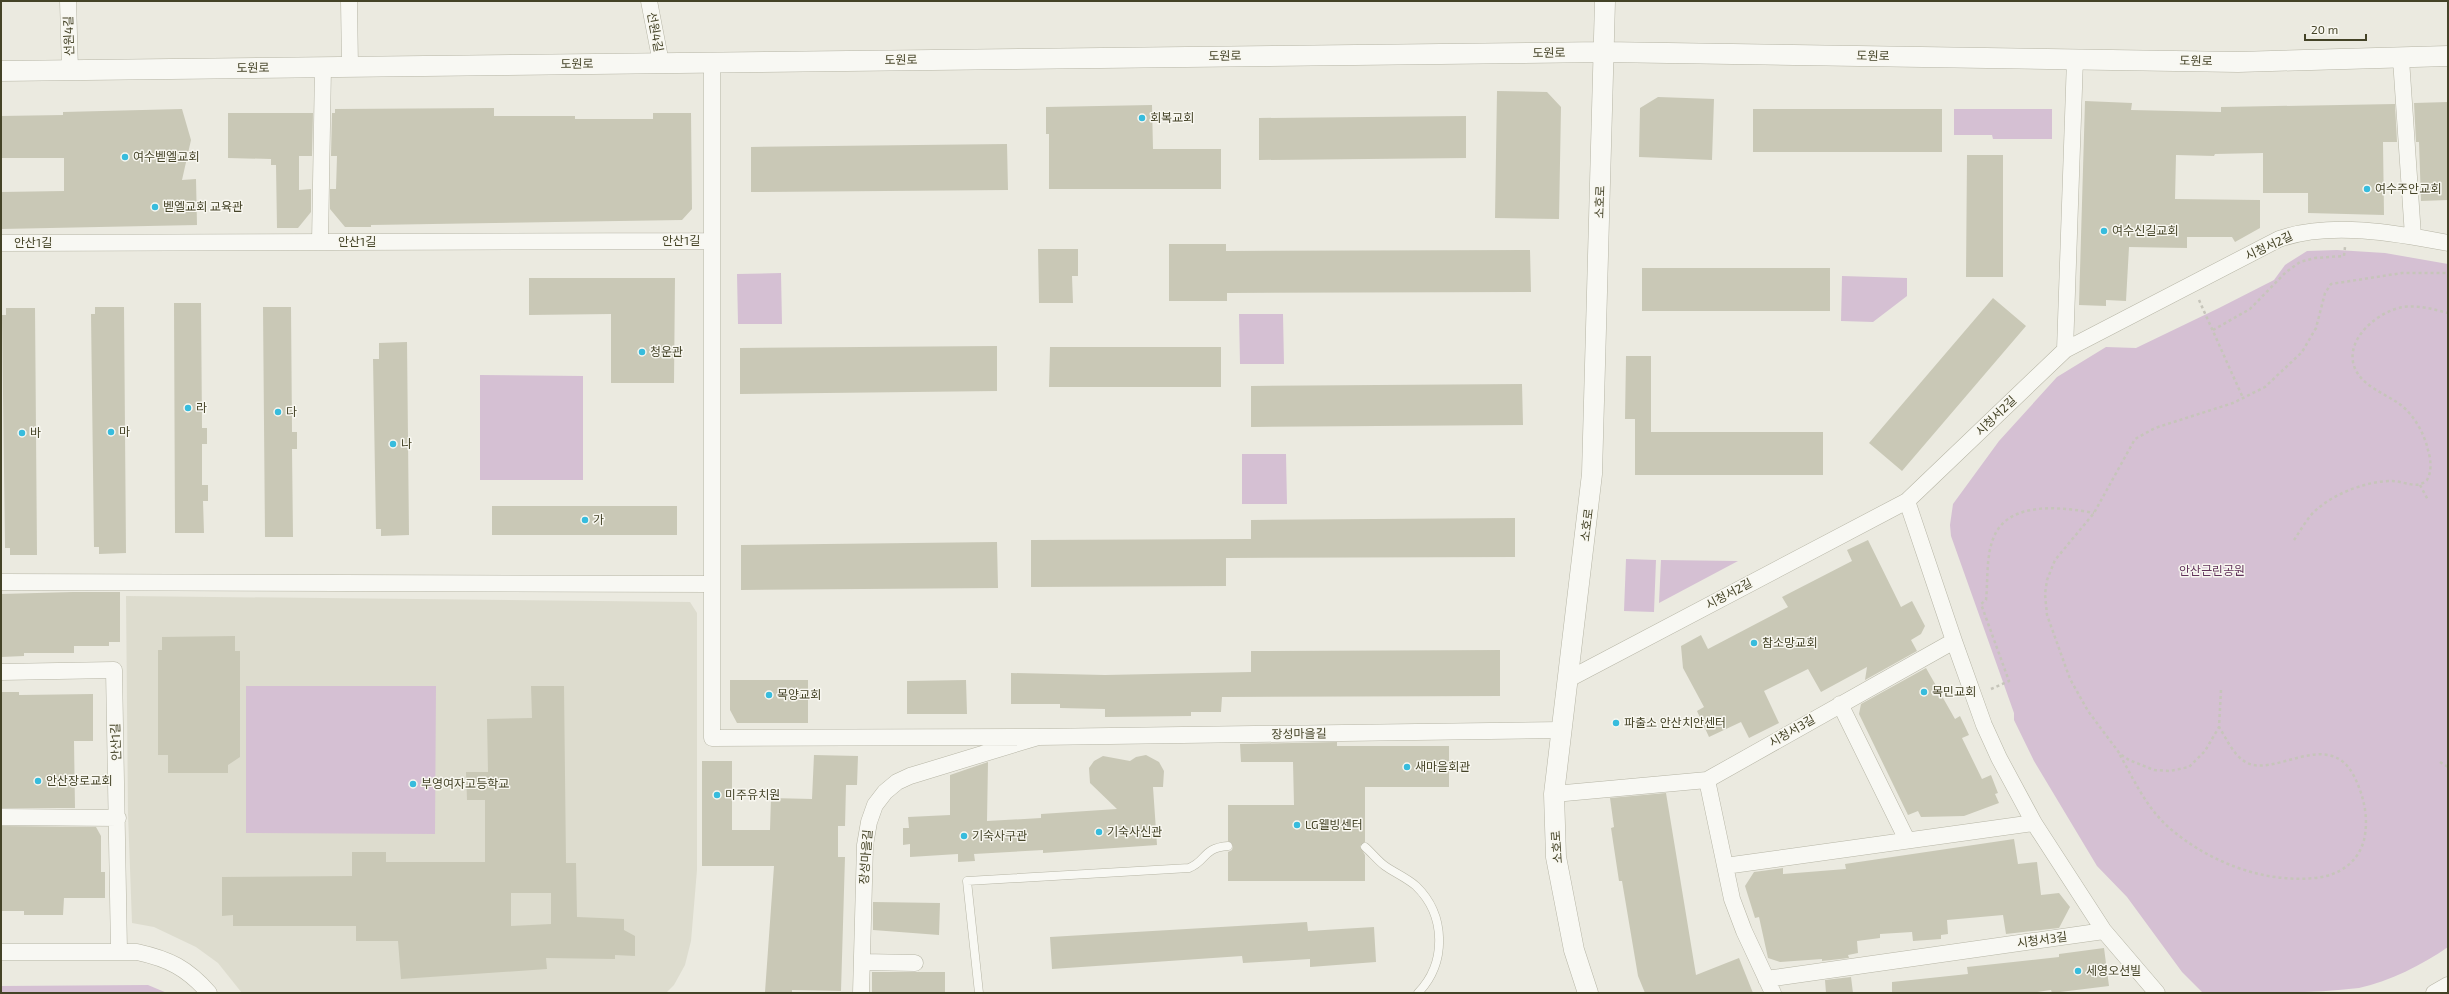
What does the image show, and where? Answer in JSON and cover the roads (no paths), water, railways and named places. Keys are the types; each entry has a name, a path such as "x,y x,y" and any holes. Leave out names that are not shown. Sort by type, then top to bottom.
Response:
{"street":[{"name":"선원4길","path":"68,1 70,70"},
{"path":"349,1 350,67"},
{"name":"선원4길","path":"649,1 661,63"},
{"name":"소호로","path":"1588,993 1574,950 1556,856 1554,794 1592,474 1605,1"},
{"name":"도원로","path":"1,71 1604,52 2238,62 2401,59 2448,56"},
{"path":"2065,350 2075,59"},
{"path":"2401,59 2413,236"},
{"path":"1,582 712,584 712,62"},
{"path":"320,242 323,67"},
{"name":"시청서2길","path":"1568,680 1907,501 2065,350 2279,239 2296,233 2315,230 2413,236 2448,243"},
{"name":"안산1길","path":"1,243 712,241"},
{"path":"1907,501 1984,725 2034,823 2104,931 2157,993"},
{"name":"장성마을길","path":"712,584 712,738 1561,730"},
{"name":"시청서3길","path":"1954,641 1707,780 1732,899 1744,931 1770,986 2104,931"},
{"name":"안산1길","path":"1,672 114,670 118,818 119,951"},
{"path":"1840,704 1907,840"},
{"name":"장성마을길","path":"861,993 867,833 875,805 885,792 910,776 1038,736"},
{"path":"1554,794 1707,780"},
{"path":"1,817 118,818"},
{"path":"1725,866 2034,823"},
{"path":"1,952 137,952 167,960 190,972 208,993"},
{"path":"862,962 915,963"},
{"path":"2434,993 2448,985"}],"lane":[{"path":"979,993 967,881 1189,868 1197,864 1205,854 1213,848 1228,846"},
{"path":"1365,847 1386,866 1416,886 1430,904 1437,921 1441,938 1439,951 1431,976 1418,993"}],"place":[{"name":"회복교회","path":"1142,118"},
{"name":"여수벧엘교회","path":"125,157"},
{"name":"여수주안교회","path":"2367,189"},
{"name":"벧엘교회 교육관","path":"155,207"},
{"name":"여수신길교회","path":"2104,231"},
{"name":"청운관","path":"642,352"},
{"name":"라","path":"188,408"},
{"name":"다","path":"278,412"},
{"name":"마","path":"111,432"},
{"name":"바","path":"22,433"},
{"name":"나","path":"393,444"},
{"name":"가","path":"585,520"},
{"name":"참소망교회","path":"1754,643"},
{"name":"목민교회","path":"1924,692"},
{"name":"목양교회","path":"769,695"},
{"name":"파출소 안산치안센터","path":"1616,723"},
{"name":"새마을회관","path":"1407,767"},
{"name":"안산장로교회","path":"38,781"},
{"name":"부영여자고등학교","path":"413,784"},
{"name":"미주유치원","path":"717,795"},
{"name":"LG웰빙센터","path":"1297,825"},
{"name":"기숙사신관","path":"1099,832"},
{"name":"기숙사구관","path":"964,836"},
{"name":"세영오션빌","path":"2078,971"}],"park label":[{"name":"안산근린공원","path":"2212,571"}]}
